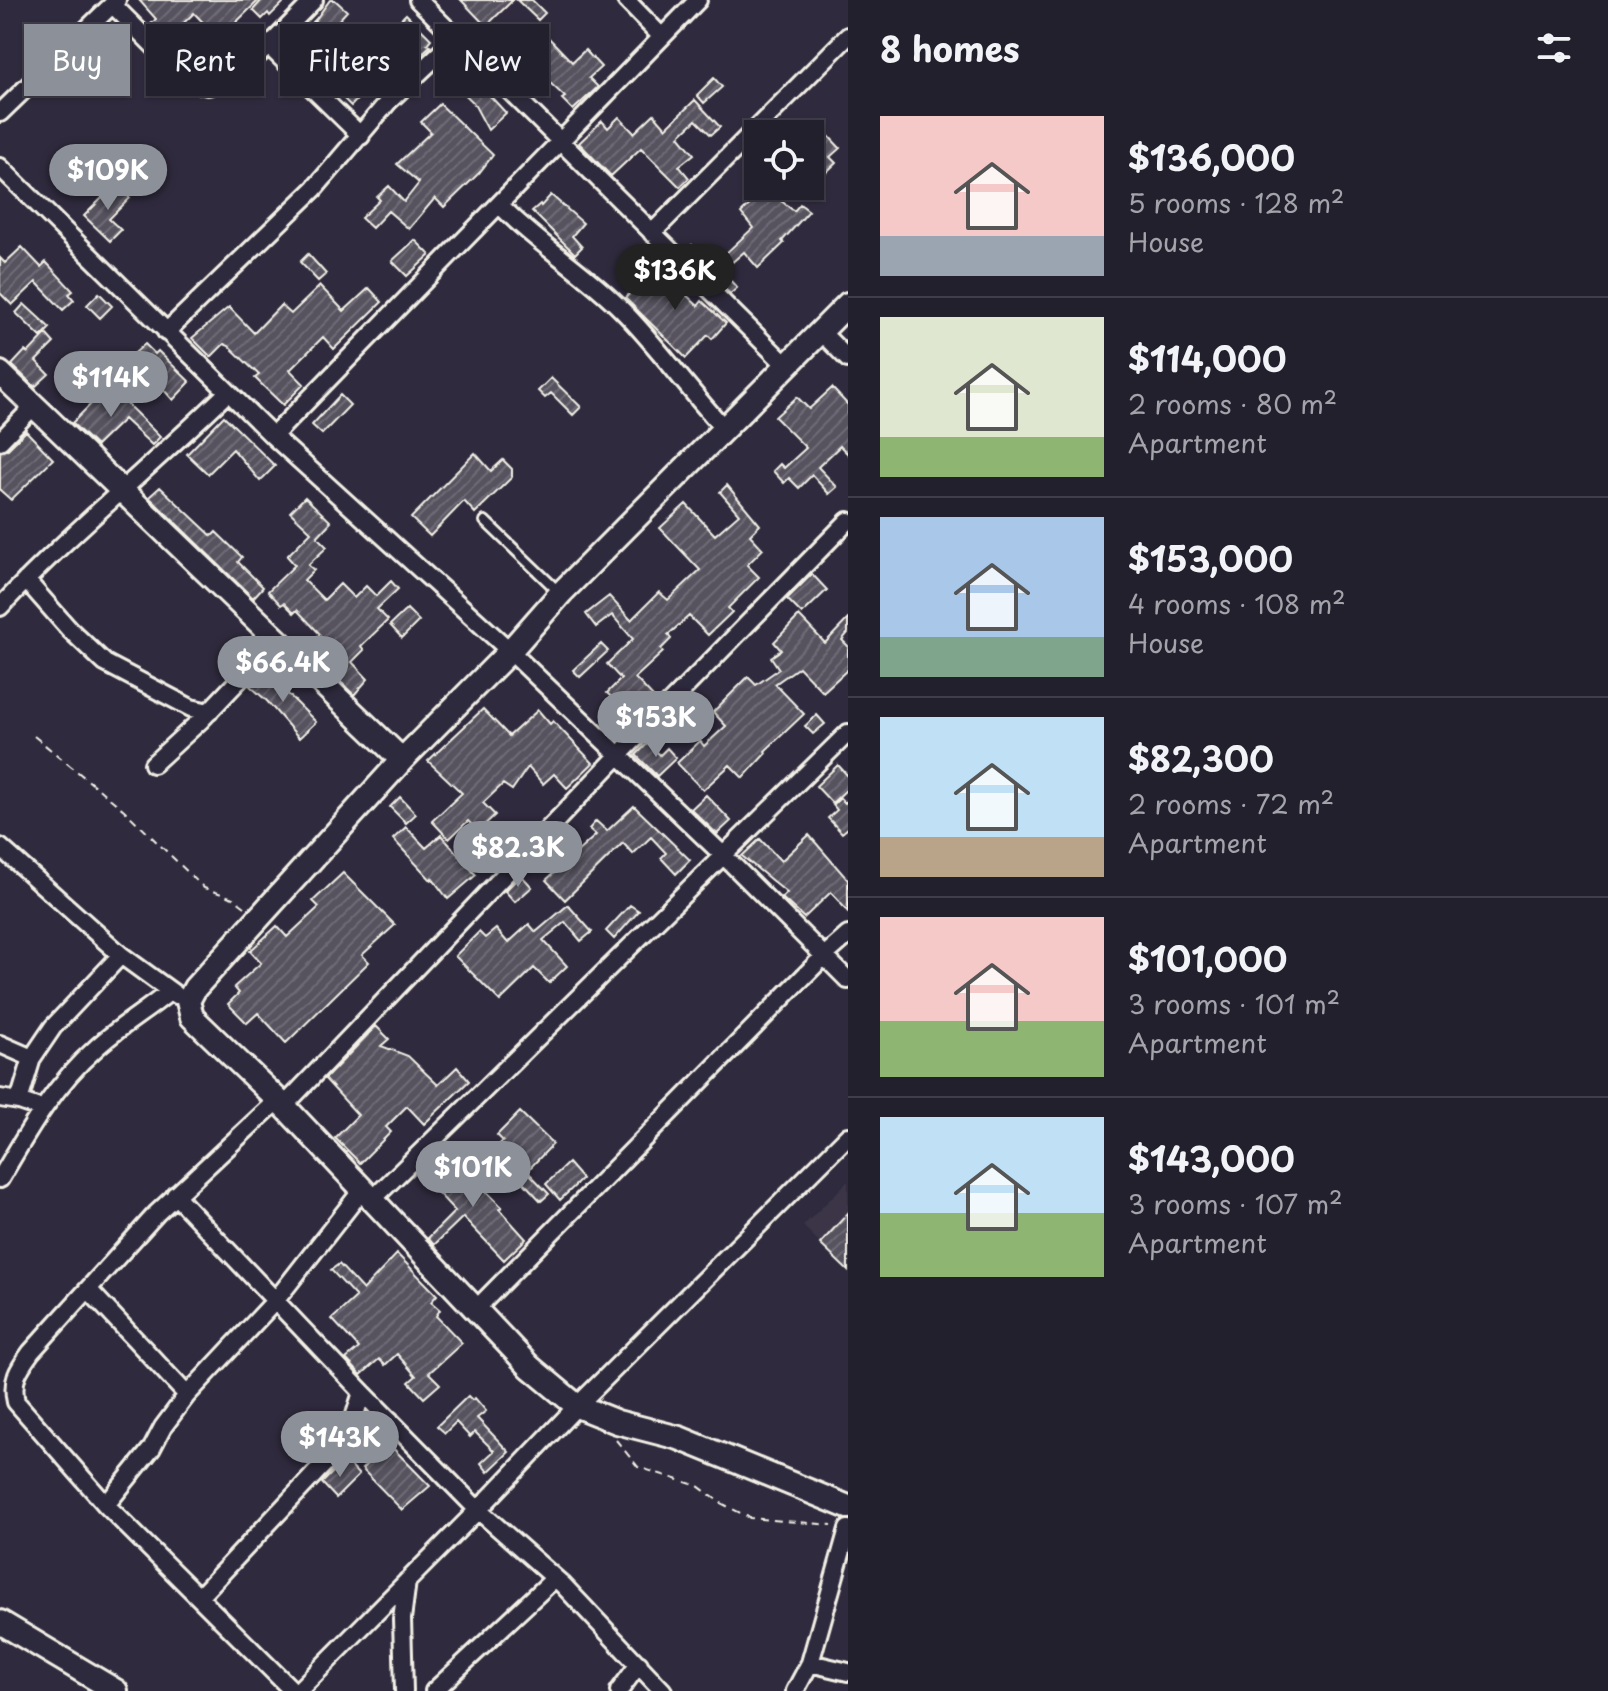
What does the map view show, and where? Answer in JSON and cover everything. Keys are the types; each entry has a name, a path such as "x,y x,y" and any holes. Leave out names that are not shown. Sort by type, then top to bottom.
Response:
{"street":[{"path":"0,113 115,2 189,81 208,86 228,80 269,46 314,0"},
{"path":"418,0 441,24"},
{"path":"626,0 661,36"},
{"path":"273,436 698,0"},
{"path":"652,233 848,36"},
{"path":"269,46 361,136"},
{"path":"166,332 314,189 388,102 435,58"},
{"path":"513,96 786,365"},
{"path":"0,167 273,436 510,651 848,980"},
{"path":"500,205 530,234 622,309 724,428"},
{"path":"0,1179 42,1109 96,1047 195,988 402,760 510,651 561,593 848,304"},
{"path":"821,332 848,359"},
{"path":"0,373 402,760"},
{"path":"0,607 228,392"},
{"path":"0,441 33,407"},
{"path":"848,521 281,1103 175,1195 125,1245 19,1369 13,1385 16,1402 106,1505 295,1691 848,1136"},
{"path":"26,580 69,629 105,663 191,708 209,712"},
{"path":"153,764 209,712 276,641"},
{"path":"106,1505 152,1448 187,1395 276,1300 368,1194 724,856 848,733"},
{"path":"0,847 121,955 178,997 192,1017 281,1103 530,1367 577,1406 606,1418 679,1438 844,1520 810,1663 795,1691"},
{"path":"476,1309 848,935"},
{"path":"19,1101 32,1058 53,1027 121,955"},
{"path":"0,1044 32,1058"},
{"path":"0,1098 42,1109"},
{"path":"175,1195 478,1510 555,1578 663,1691"},
{"path":"88,1289 187,1395"},
{"path":"200,1596 295,1497 350,1431 362,1392"},
{"path":"350,1431 368,1423 390,1420"},
{"path":"434,1691 555,1578"},
{"path":"404,1691 402,1619 407,1581"},
{"path":"0,1622 116,1691"},
{"path":"810,1663 848,1672"},
{"path":"619,1691 639,1664"}],"lane":[{"path":"485,521 561,593"}],"path":[{"path":"34,736 124,810 204,888 244,905 256,921"},
{"path":"613,1437 638,1467 698,1486 721,1503 750,1518 844,1520"}],"shaded area":[{"path":"848,1181 848,1271 803,1226"}],"building":[{"path":"139,0 259,0 234,24 205,24 194,13 183,24 151,24 156,19"},
{"path":"262,0 286,0 270,16 268,13 262,19 253,10"},
{"path":"330,0 335,0 347,11 337,24 311,24"},
{"path":"461,0 513,0 488,24 484,24"},
{"path":"517,0 532,0 545,13 538,20"},
{"path":"406,14 416,24 396,24"},
{"path":"419,27 431,39 427,44 430,46 419,56"},
{"path":"549,38 572,62 585,50 601,67 589,78 598,87 573,110 562,99 565,97 549,82"},
{"path":"714,78 722,87 704,103 697,95"},
{"path":"341,96 361,96 351,106"},
{"path":"467,96 490,96 506,113 488,130"},
{"path":"695,100 720,127 711,135 696,120 679,136 694,154 679,166 689,178 680,187 641,148 611,176 579,143 602,121 608,128 619,117 634,133 654,114 666,128"},
{"path":"440,104 493,155 444,207 435,198 409,229 388,211 372,228 361,218 380,200 377,197 389,186 404,202 419,183 397,164 431,132 421,122"},
{"path":"824,131 840,148 830,157 836,163 824,174"},
{"path":"116,184 130,198 109,219 121,230 110,241 84,216"},
{"path":"551,195 583,223 572,236 582,247 575,254 532,211"},
{"path":"755,200 780,200 794,211 800,204 809,211 782,241 784,243 758,268 744,252 722,271 737,288 730,294 707,271 753,228 741,213"},
{"path":"415,240 430,255 407,276 392,261"},
{"path":"692,245 709,261 703,267 686,251"},
{"path":"22,247 41,267 46,262 73,291 69,294 74,300 63,310 36,282 12,305 0,293 0,258 5,263"},
{"path":"308,254 326,274 318,281 300,262"},
{"path":"667,264 687,285 681,290 698,306 702,301 726,323 712,339 708,335 686,358 625,298 640,284 643,287"},
{"path":"320,286 344,311 369,288 382,302 334,349 323,337 290,370 304,384 283,405 255,378 259,375 229,346 224,344 211,357 192,338 229,307 254,333 281,305 291,314"},
{"path":"99,293 112,306 100,318 87,305"},
{"path":"24,304 50,328 41,337 16,313"},
{"path":"46,334 54,343 36,361 49,374 35,387 12,365"},
{"path":"145,344 155,354 158,351 190,382 173,400 152,377 149,380 128,359"},
{"path":"551,378 581,407 573,415 551,393 545,398 538,391"},
{"path":"109,386 160,437 152,445 124,419 96,446 72,423"},
{"path":"832,388 848,405 848,454 840,446 818,467 837,487 829,494 812,475 799,488 789,478 784,483 773,471 780,464 784,468 806,448 775,417 797,397 809,409"},
{"path":"340,395 350,405 322,434 312,425"},
{"path":"224,416 275,466 260,481 233,449 208,474 187,454"},
{"path":"26,431 53,459 11,500 0,490 0,452 8,449"},
{"path":"475,453 491,471 503,460 512,469 512,477 475,513 464,501 430,536 411,518"},
{"path":"727,485 760,525 750,535 763,549 747,565 759,577 728,608 732,612 708,635 689,616 668,635 671,639 661,649 663,652 635,678 654,698 628,723 621,715 626,711 607,693 621,679 607,664 633,639 612,615 596,627 586,614 609,596 631,620 659,592 668,600 700,570 660,528 686,504 715,535 739,514 720,492"},
{"path":"160,487 212,536 216,532 242,557 238,562 263,587 253,598 149,497"},
{"path":"305,497 331,522 317,537 327,547 308,565 314,570 304,580 324,600 340,584 354,598 366,586 376,596 391,581 398,589 377,609 388,620 361,646 364,650 352,662 368,679 354,695 306,648 320,634 297,610 294,613 284,603 281,605 268,591 295,565 287,556 311,532 290,512"},
{"path":"812,574 827,590 802,614 787,599"},
{"path":"407,609 419,621 402,638 390,625"},
{"path":"799,616 825,643 848,619 848,633 842,640 848,646 848,669 823,692 799,667 775,684 804,714 765,751 743,778 730,765 703,790 677,763 700,741 704,746 726,726 713,712 748,677 756,685 779,669 771,657 781,650 774,642"},
{"path":"601,644 608,651 580,677 573,670"},
{"path":"264,670 316,722 299,738 249,685"},
{"path":"483,709 509,736 538,710 550,724 553,721 593,763 567,788 554,774 543,784 528,767 512,790 503,784 483,803 495,815 478,831 468,821 449,839 432,821 462,793 428,761"},
{"path":"817,715 825,724 813,734 805,726"},
{"path":"648,743 660,755 667,748 676,758 657,776 636,755"},
{"path":"838,765 848,776 848,788 832,803 816,786"},
{"path":"706,795 731,821 717,834 691,809"},
{"path":"400,797 416,814 406,823 390,807"},
{"path":"840,798 845,803 848,800 848,828 842,833 828,818 837,810 833,805"},
{"path":"634,806 690,860 676,874 661,858 666,853 651,837 633,854 623,843 565,900 546,880 596,835 589,829 596,821 607,831"},
{"path":"406,827 426,848 441,835 476,875 448,899 393,839"},
{"path":"809,835 848,880 848,912 831,892 804,918 782,898 787,893 742,856 760,839 781,861"},
{"path":"343,873 395,925 362,955 369,962 286,1043 258,1013 247,1023 228,1004 239,993 234,987 261,963 250,951 277,926 287,937 319,907 313,901"},
{"path":"521,875 532,887 515,902 505,891"},
{"path":"568,905 592,932 581,941 565,922 543,940 567,966 549,983 534,968 500,1001 455,956 479,932 485,938 496,929 508,943 529,924 536,932"},
{"path":"630,905 639,911 614,939 606,931"},
{"path":"376,1026 389,1039 381,1046 408,1056 438,1085 457,1067 469,1081 424,1124 407,1106 386,1127 391,1132 360,1163 335,1138 358,1115 325,1079"},
{"path":"520,1112 553,1144 527,1171 549,1194 541,1201 491,1152 503,1141 497,1135"},
{"path":"450,1154 477,1188 480,1185 502,1207 499,1209 526,1239 504,1260 463,1217 434,1245 428,1238 455,1211 424,1178"},
{"path":"568,1163 582,1179 560,1200 546,1184"},
{"path":"848,1213 848,1271 820,1244"},
{"path":"397,1254 437,1295 431,1302 440,1310 436,1316 462,1343 429,1373 440,1384 424,1398 409,1382 416,1376 397,1354 385,1365 379,1359 361,1375 346,1359 359,1348 332,1319 356,1297 331,1270 339,1264 363,1290"},
{"path":"468,1396 472,1400 475,1398 486,1411 477,1418 509,1452 488,1472 481,1463 494,1451 475,1432 470,1437 456,1422 445,1433 437,1426"},
{"path":"378,1433 430,1486 402,1510 362,1469 381,1450 367,1436"},
{"path":"345,1460 359,1475 336,1498 322,1483"}]}
